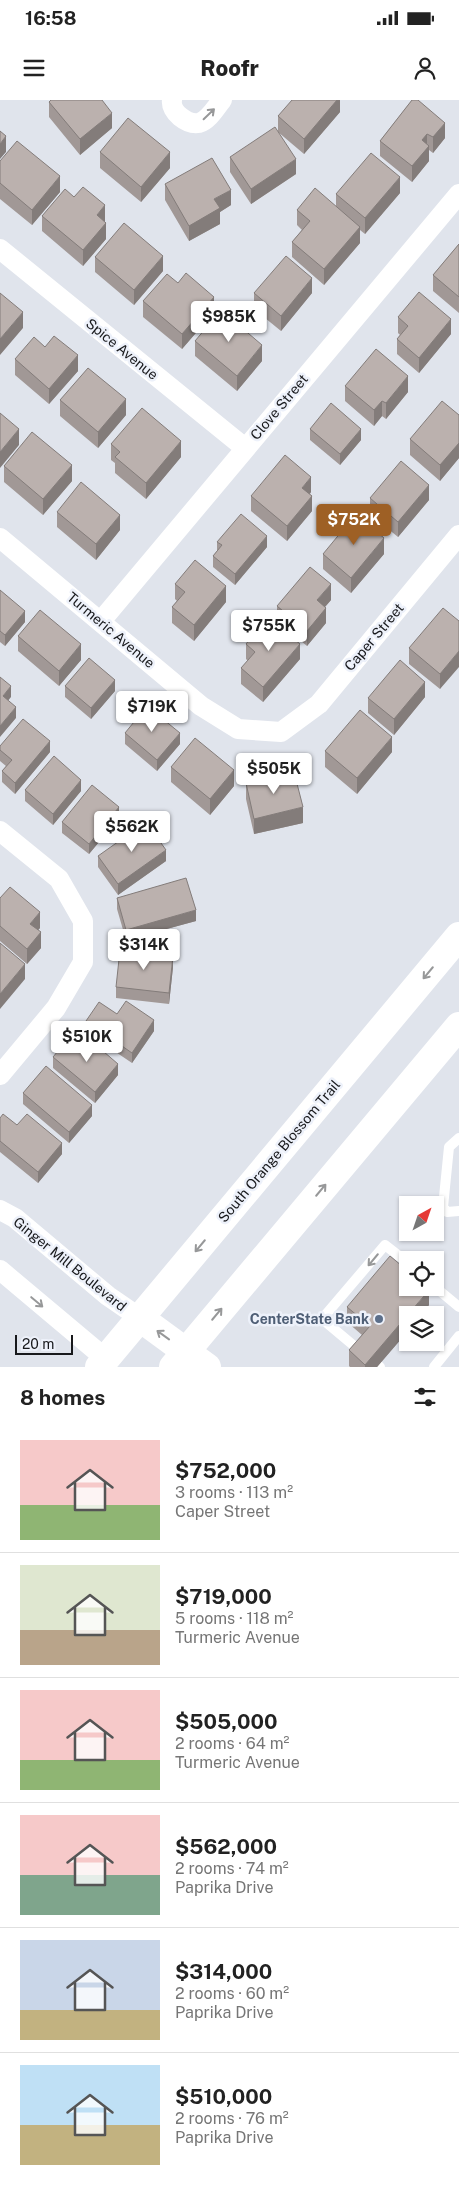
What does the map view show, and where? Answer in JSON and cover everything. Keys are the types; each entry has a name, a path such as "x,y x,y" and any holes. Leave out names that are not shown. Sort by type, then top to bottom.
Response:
{"main road":[{"name":"South Orange Blossom Trail","path":"106,1364 140,1318 459,936"},
{"path":"140,1318 189,1362 450,1042"}],"street":[{"path":"172,100 171,103 176,114 189,122 200,123 210,116 222,100"},
{"name":"Clove Street","path":"100,621 459,194"},
{"name":"Spice Avenue","path":"0,249 245,448"},
{"name":"Caper Street","path":"281,732 319,704 459,535"},
{"name":"Turmeric Avenue","path":"0,538 202,706 238,729 281,732"},
{"path":"0,831 59,879 83,921 83,962 56,1008 0,1075"},
{"name":"Ginger Mill Boulevard","path":"0,1210 15,1218 108,1296 140,1318"},
{"path":"0,1270 106,1364"}],"lane":[{"path":"459,1138 449,1147 443,1207 447,1212 459,1211"},
{"path":"359,1350 322,1319 385,1245 399,1257"},
{"path":"444,1294 459,1307"},
{"path":"434,1367 459,1336"}],"building":[{"path":"51,100 102,100 112,113 80,139 49,102"},
{"path":"292,100 337,100 304,139 278,116"},
{"path":"412,100 418,100 445,123 433,137 427,134 422,140 429,146 412,166 380,141"},
{"path":"128,118 170,152 141,187 100,152"},
{"path":"275,127 296,159 251,189 230,157"},
{"path":"0,131 6,136 0,144"},
{"path":"17,141 60,176 32,210 0,183 0,161"},
{"path":"371,153 400,177 365,218 336,194"},
{"path":"212,158 231,190 214,199 220,208 189,226 165,184"},
{"path":"83,187 105,205 97,215 106,223 83,250 42,216 65,189 74,197"},
{"path":"315,188 360,227 324,269 292,242 310,221 297,210"},
{"path":"124,223 163,256 134,290 95,257"},
{"path":"459,244 459,297 433,275"},
{"path":"286,256 312,278 281,316 254,293"},
{"path":"186,273 214,297 182,334 143,301 167,274 178,283"},
{"path":"419,292 451,319 419,358 397,339 408,326 398,317"},
{"path":"0,293 23,312 0,339"},
{"path":"221,310 262,345 237,376 195,341"},
{"path":"54,336 78,355 49,389 15,359 34,337 45,347"},
{"path":"376,349 408,376 386,403 382,401 374,410 345,386"},
{"path":"88,368 126,399 98,432 60,400"},
{"path":"442,401 459,415 459,443 440,465 410,439"},
{"path":"331,403 361,429 340,454 310,429"},
{"path":"142,408 181,441 146,483 115,457 120,452 111,444"},
{"path":"0,413 19,429 0,452"},
{"path":"32,432 72,465 43,499 4,466"},
{"path":"285,455 311,477 302,488 312,496 287,526 251,496"},
{"path":"401,461 429,485 398,522 370,498"},
{"path":"81,482 120,515 96,544 57,512"},
{"path":"241,514 267,536 235,574 213,556 222,545 217,542"},
{"path":"356,514 384,538 351,578 323,554"},
{"path":"195,560 226,586 194,625 172,607 185,592 175,584"},
{"path":"310,567 331,584 317,600 326,608 307,631 277,606"},
{"path":"0,590 25,611 5,635 0,631"},
{"path":"443,608 459,621 459,651 440,674 409,648"},
{"path":"40,610 81,644 59,671 18,636"},
{"path":"268,617 300,644 263,687 241,668 255,652 246,644"},
{"path":"89,658 115,680 91,708 65,686"},
{"path":"400,660 425,682 394,719 368,698"},
{"path":"0,677 11,686 3,696 16,707 0,726"},
{"path":"147,706 180,733 157,760 125,733"},
{"path":"360,710 392,737 357,778 325,751"},
{"path":"23,719 50,741 15,783 2,771 12,760 0,750 0,746"},
{"path":"195,738 234,770 210,799 171,767"},
{"path":"54,756 81,780 53,814 25,790"},
{"path":"294,772 303,807 254,819 246,783"},
{"path":"92,785 119,807 89,844 62,822"},
{"path":"146,822 166,850 118,884 98,856"},
{"path":"186,878 196,910 126,930 117,898"},
{"path":"10,887 40,912 30,924 41,932 27,949 0,926 0,898"},
{"path":"0,943 25,964 0,994"},
{"path":"120,950 173,956 169,993 116,987"},
{"path":"126,1001 154,1020 132,1053 86,1021 99,1002 117,1014"},
{"path":"89,1039 118,1064 95,1092 53,1057 67,1040 80,1051"},
{"path":"46,1066 92,1105 69,1132 23,1093"},
{"path":"3,1114 17,1125 27,1114 62,1143 38,1172 0,1141 0,1118"},
{"name":"CenterState Bank","path":"390,1256 399,1264 399,1296 424,1296 415,1306 399,1306 399,1325 365,1365 349,1350 370,1326 347,1307"}],"place":[{"name":"CenterState Bank","path":"379,1319"}]}
